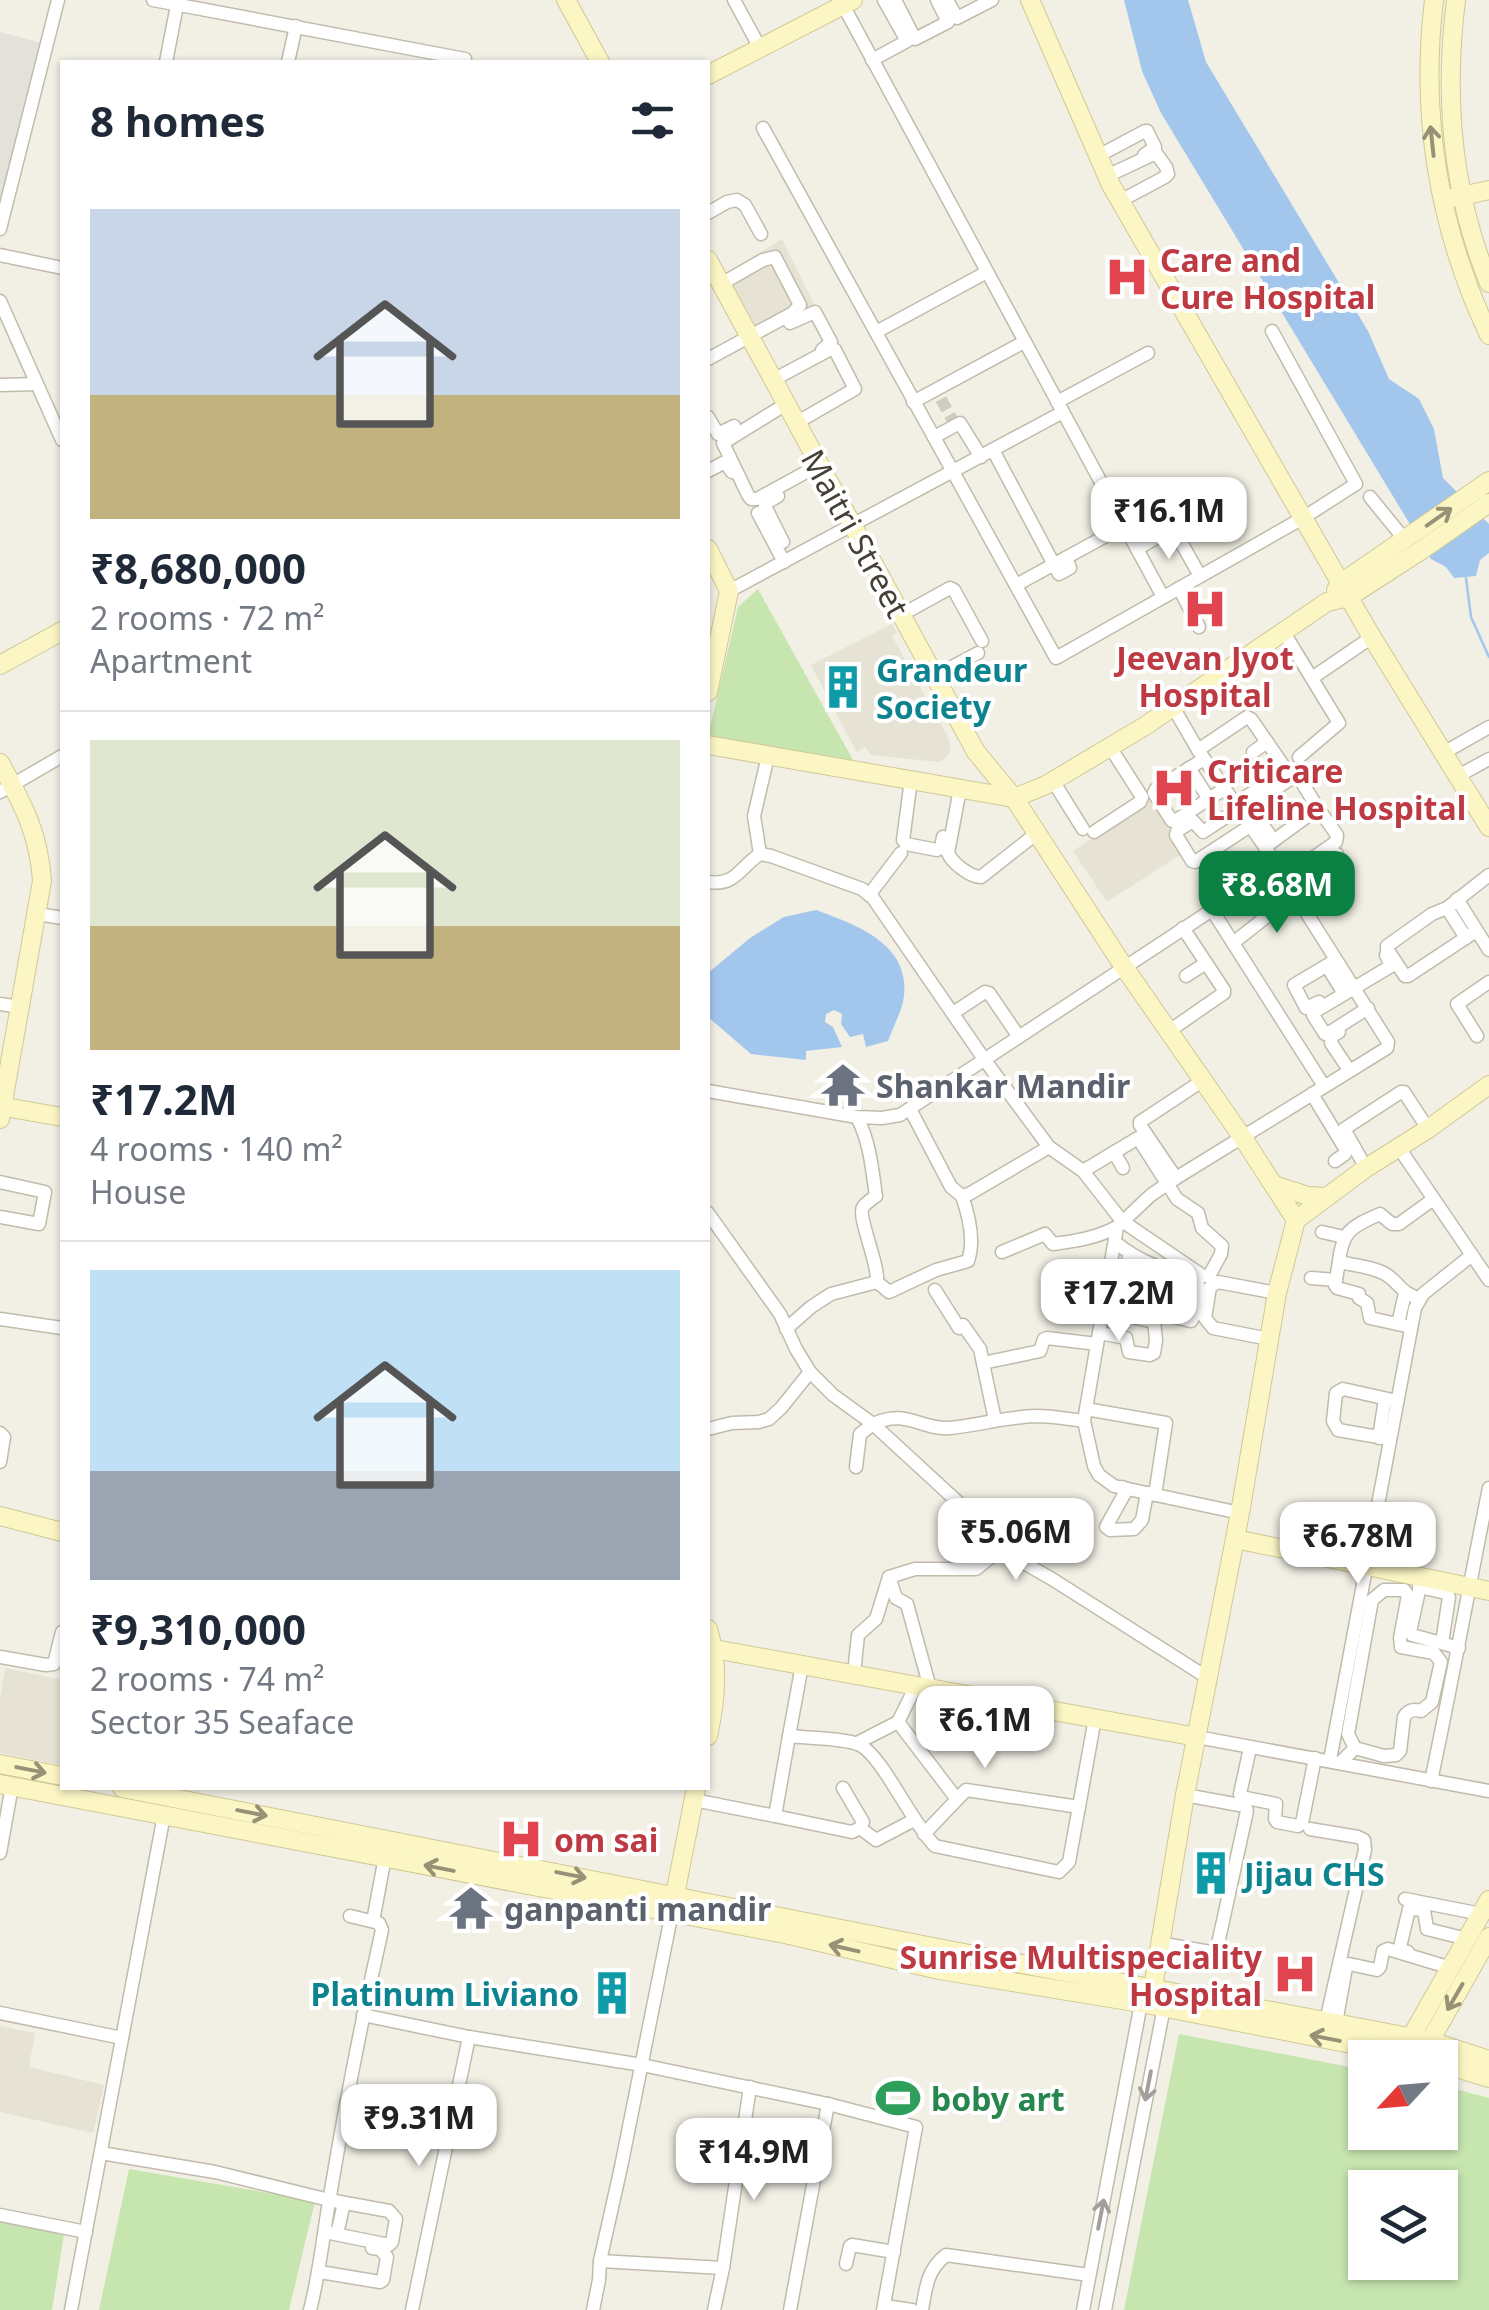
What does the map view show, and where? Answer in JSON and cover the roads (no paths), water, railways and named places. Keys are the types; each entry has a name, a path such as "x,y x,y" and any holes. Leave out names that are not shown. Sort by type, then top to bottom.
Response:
{"street":[{"path":"0,230 58,0"},
{"path":"153,0 466,59"},
{"path":"566,0 599,60"},
{"path":"734,0 760,48"},
{"path":"872,60 907,41 884,0"},
{"path":"895,0 915,39 948,22 937,0"},
{"path":"947,0 957,18 992,0"},
{"path":"1030,0 1120,201 1372,637 1460,778 1484,809"},
{"path":"1434,0 1428,72 1442,200 1466,282 1489,334"},
{"path":"1456,0 1451,114 1462,196 1489,283"},
{"path":"166,60 178,2"},
{"path":"710,74 848,2 872,60 1163,597"},
{"path":"288,60 296,26"},
{"path":"763,128 914,402 951,452"},
{"path":"1103,168 1156,153 1166,167 1165,177 1120,201"},
{"path":"1442,200 1489,190"},
{"path":"710,212 737,200 745,205 761,234"},
{"path":"1447,222 1489,212"},
{"path":"0,256 60,268"},
{"path":"713,275 772,256 776,259 800,305 751,340"},
{"path":"876,332 988,272"},
{"name":"Maitri Street","path":"713,275 976,752 1014,798 1296,1220"},
{"path":"0,302 60,436"},
{"path":"710,359 812,312 817,314 831,344 772,378"},
{"path":"936,435 1056,658 1356,484 1272,331"},
{"path":"914,402 938,395 1024,342"},
{"path":"772,378 836,350 856,390 796,423"},
{"path":"730,591 987,454 1148,353"},
{"path":"0,385 37,384"},
{"path":"710,421 720,434 784,401"},
{"path":"784,401 723,443 748,495 757,499 821,469"},
{"path":"936,435 953,422"},
{"path":"936,435 962,423 1060,561"},
{"path":"710,437 720,454 710,467"},
{"path":"710,468 725,462 738,484"},
{"path":"784,542 766,502 821,469"},
{"path":"710,745 1014,798 1053,781 1173,707 1411,543 1480,502 1489,481"},
{"path":"1370,497 1411,543"},
{"path":"758,514 784,562"},
{"path":"1016,585 1124,526"},
{"path":"1136,549 1173,528 1200,576"},
{"path":"710,553 730,591 710,676"},
{"path":"901,615 950,588 954,590 980,647 935,676"},
{"path":"1179,588 1198,627"},
{"path":"1283,631 1339,722 1299,757"},
{"path":"0,666 60,632"},
{"path":"1312,678 1372,637"},
{"path":"1002,1252 1045,1234 1053,1244 1058,1244 1118,1230 1151,1195 1387,1048 1388,1042 1369,1010 1332,963 1264,840 1224,789 1173,707"},
{"path":"1224,789 1175,821 1154,793 1190,768 1201,754 1247,717 1285,768 1238,809"},
{"path":"1445,752 1489,727"},
{"path":"1252,752 1267,742"},
{"path":"1053,781 1089,831 1140,802 1142,797 1110,746"},
{"path":"760,854 754,816 768,756"},
{"path":"6,788 60,757"},
{"path":"1460,778 1489,762"},
{"path":"0,763 6,788 27,813 38,843 42,882 1,1110 60,1117"},
{"path":"1190,768 1210,798"},
{"path":"1244,830 1195,862 1176,835 1194,820 1203,832 1298,776 1313,805 1264,840"},
{"path":"911,780 903,840 937,850 941,848 956,788"},
{"path":"956,788 948,853 950,859 976,877 1037,834"},
{"path":"1238,809 1244,830 1264,840"},
{"path":"1233,944 1338,836 1316,810 1264,840"},
{"path":"869,895 901,853"},
{"path":"710,882 729,881 760,854"},
{"path":"760,854 862,889 869,895 1049,1147 1087,1168 1113,1200"},
{"path":"1289,887 1338,854"},
{"path":"710,1090 857,1118 892,1117 910,1109 1212,910 1274,864"},
{"path":"1471,934 1408,976 1404,976 1387,949 1489,874"},
{"path":"1452,904 1471,934 1489,950"},
{"path":"1212,910 1318,1090 1346,1150 1335,1161"},
{"path":"38,914 60,918"},
{"path":"1169,1031 1224,993 1183,928"},
{"path":"1369,1010 1325,1034 1313,1015 1391,966 1382,949"},
{"path":"1186,976 1206,963"},
{"path":"1332,963 1294,985 1306,1008 1392,968 1402,979"},
{"path":"1483,1041 1458,1002 1489,982"},
{"path":"953,1013 989,993 1019,1036"},
{"path":"0,1004 20,1007"},
{"path":"1349,1070 1331,1042 1332,1036 1369,1010"},
{"path":"1118,1230 1209,1276 1222,1246 1202,1228 1198,1213 1177,1198 1172,1181 1140,1125 1202,1080"},
{"path":"1106,2310 1159,1943 1240,1513 1276,1294 1296,1220 1360,1166 1399,1148 1489,1084"},
{"path":"1360,1166 1344,1130 1401,1092 1428,1129"},
{"path":"857,1118 870,1154 876,1196 863,1206 861,1216 878,1282 889,1292 936,1270 968,1261 972,1255 970,1218 962,1196 951,1187 910,1109"},
{"path":"1087,1168 1138,1138 1172,1181"},
{"path":"962,1196 1049,1147"},
{"path":"1399,1148 1423,1201 1489,1280"},
{"path":"1114,1152 1124,1168"},
{"path":"1087,1168 1130,1253 1189,1276 1202,1290 1191,1321 1108,1305"},
{"path":"0,1182 44,1192 39,1224 0,1217"},
{"path":"1274,1185 1326,1198"},
{"path":"1405,1325 1370,1318 1368,1303 1358,1294 1334,1285 1344,1237 1351,1229 1380,1214 1398,1224 1423,1201"},
{"path":"710,1216 760,1284 810,1372 833,1395 873,1424 1024,1563 1208,1678"},
{"path":"1108,1305 1118,1230"},
{"path":"1322,1232 1344,1237"},
{"path":"1130,1253 1098,1339 1085,1415 1094,1466 1099,1476 1126,1489 1240,1513"},
{"path":"1412,1296 1472,1256"},
{"path":"1335,1762 1384,1439 1405,1325 1415,1308 1412,1296 1388,1276 1339,1262"},
{"path":"1311,1278 1336,1280"},
{"path":"786,1329 831,1294 878,1282"},
{"path":"1269,1339 1213,1328 1205,1318 1210,1287 1218,1282 1276,1294"},
{"path":"935,1290 958,1328 963,1325 980,1350 994,1420"},
{"path":"983,1363 1040,1351 1047,1338 1126,1338 1129,1352 1154,1353 1154,1322 1108,1305"},
{"path":"0,1319 60,1328"},
{"path":"710,1428 769,1419 810,1372"},
{"path":"1384,1439 1338,1430 1333,1422 1336,1393 1342,1389 1391,1400"},
{"path":"856,1467 860,1434 873,1424 902,1417 948,1428 1037,1416 1164,1421 1151,1494 1142,1520 1134,1530 1110,1530 1106,1528 1126,1489"},
{"path":"0,1434 4,1437 0,1462"},
{"path":"1431,1781 1489,1488"},
{"path":"0,1516 60,1531"},
{"path":"1235,1539 1420,1582 1489,1591"},
{"path":"889,1577 915,1568 976,1568 1004,1546"},
{"path":"1366,1570 1378,1595"},
{"path":"854,1674 858,1635 876,1619 889,1577"},
{"path":"857,1743 898,1722 923,1687 907,1604 896,1598 889,1577"},
{"path":"1420,1582 1412,1636 1459,1648"},
{"path":"1420,1582 1449,1597 1442,1643"},
{"path":"1398,1589 1408,1594 1402,1647 1434,1653 1441,1662 1432,1702 1421,1711 1407,1712 1396,1755 1354,1748 1348,1734 1372,1600 1384,1590 1398,1589"},
{"path":"710,1636 716,1689 710,1724"},
{"path":"0,1658 54,1664 60,1640"},
{"path":"714,1649 1489,1791"},
{"path":"775,1816 802,1665"},
{"path":"789,1736 857,1743 872,1753 935,1846 1059,1872 1069,1862 1095,1718"},
{"path":"898,1722 956,1798"},
{"path":"1250,1748 1241,1797 1276,1804 1277,1822 1298,1826 1302,1823 1315,1758"},
{"path":"1335,1762 1354,1748"},
{"path":"0,1764 60,1776"},
{"path":"0,1854 6,1785 167,1800"},
{"path":"594,2310 600,2261 695,1794 852,1832 862,1822 843,1788"},
{"path":"130,1790 398,1854 943,1948 1373,2040"},
{"path":"924,1834 966,1790 1079,1807"},
{"path":"1159,1943 1210,1953 1219,1949 1247,1811 1244,1806 1185,1795"},
{"path":"71,2310 167,1800"},
{"path":"860,1828 876,1840 914,1820"},
{"path":"1310,1829 1364,1840 1331,2022"},
{"path":"373,1922 398,1854"},
{"path":"1406,1898 1485,1907 1452,1965 1421,2040"},
{"path":"674,1904 939,1970 1154,1995 1331,2022 1388,2040"},
{"path":"1452,1965 1402,1950 1409,1909 1424,1910 1426,1929 1467,1940"},
{"path":"329,2236 329,2200 382,1930 380,1923 350,1916"},
{"path":"1423,2040 1489,1937"},
{"path":"939,1970 943,1948"},
{"path":"1331,2022 1349,1964 1376,1970 1383,1951 1388,1949 1452,1965"},
{"path":"328,1992 364,2008 469,2036 642,2065 828,2104 916,2127 884,2308 912,2310"},
{"path":"1083,2310 1154,1995"},
{"path":"0,2012 122,2038"},
{"path":"412,2310 469,2036"},
{"path":"1458,2055 1489,2060"},
{"path":"1458,2069 1489,2078"},
{"path":"714,2310 750,2088"},
{"path":"790,2310 828,2104"},
{"path":"101,2152 216,2172 389,2211 396,2219 389,2244 329,2236"},
{"path":"310,2310 329,2236 344,2203"},
{"path":"0,2215 86,2232"},
{"path":"320,2272 383,2280 387,2257 380,2250 329,2236"},
{"path":"846,2264 852,2245 894,2252"},
{"path":"922,2310 927,2276 946,2255 1089,2275"},
{"path":"600,2261 722,2268"}],"water":[{"path":"1124,0 1188,0 1206,62 1368,331 1389,379 1419,399 1434,429 1443,478 1489,524 1489,553 1480,560 1476,576 1454,578 1446,567 1431,559 1161,113 1142,71"},
{"path":"816,910 863,930 889,949 904,978 904,996 888,1041 866,1047 863,1034 850,1037 841,1024 842,1014 834,1010 826,1014 825,1022 833,1027 842,1047 806,1051 806,1060 751,1054 710,1019 710,971 750,938 784,917"}],"waterway":[{"path":"1466,578 1471,617 1489,657"}],"tunnel":[{"path":"941,399 953,421"}],"place":[{"name":"Care and Cure Hospital","path":"1127,277"},
{"name":"Jeevan Jyot Hospital","path":"1205,609"},
{"name":"Grandeur Society","path":"843,687"},
{"name":"Criticare Lifeline Hospital","path":"1174,788"},
{"name":"Shankar Mandir","path":"843,1085"},
{"name":"om sai","path":"521,1839"},
{"name":"Jijau CHS","path":"1211,1873"},
{"name":"ganpanti mandir","path":"471,1908"},
{"name":"Sunrise Multispeciality Hospital","path":"1295,1974"},
{"name":"Platinum Liviano","path":"612,1993"},
{"name":"boby art","path":"898,2098"}]}
